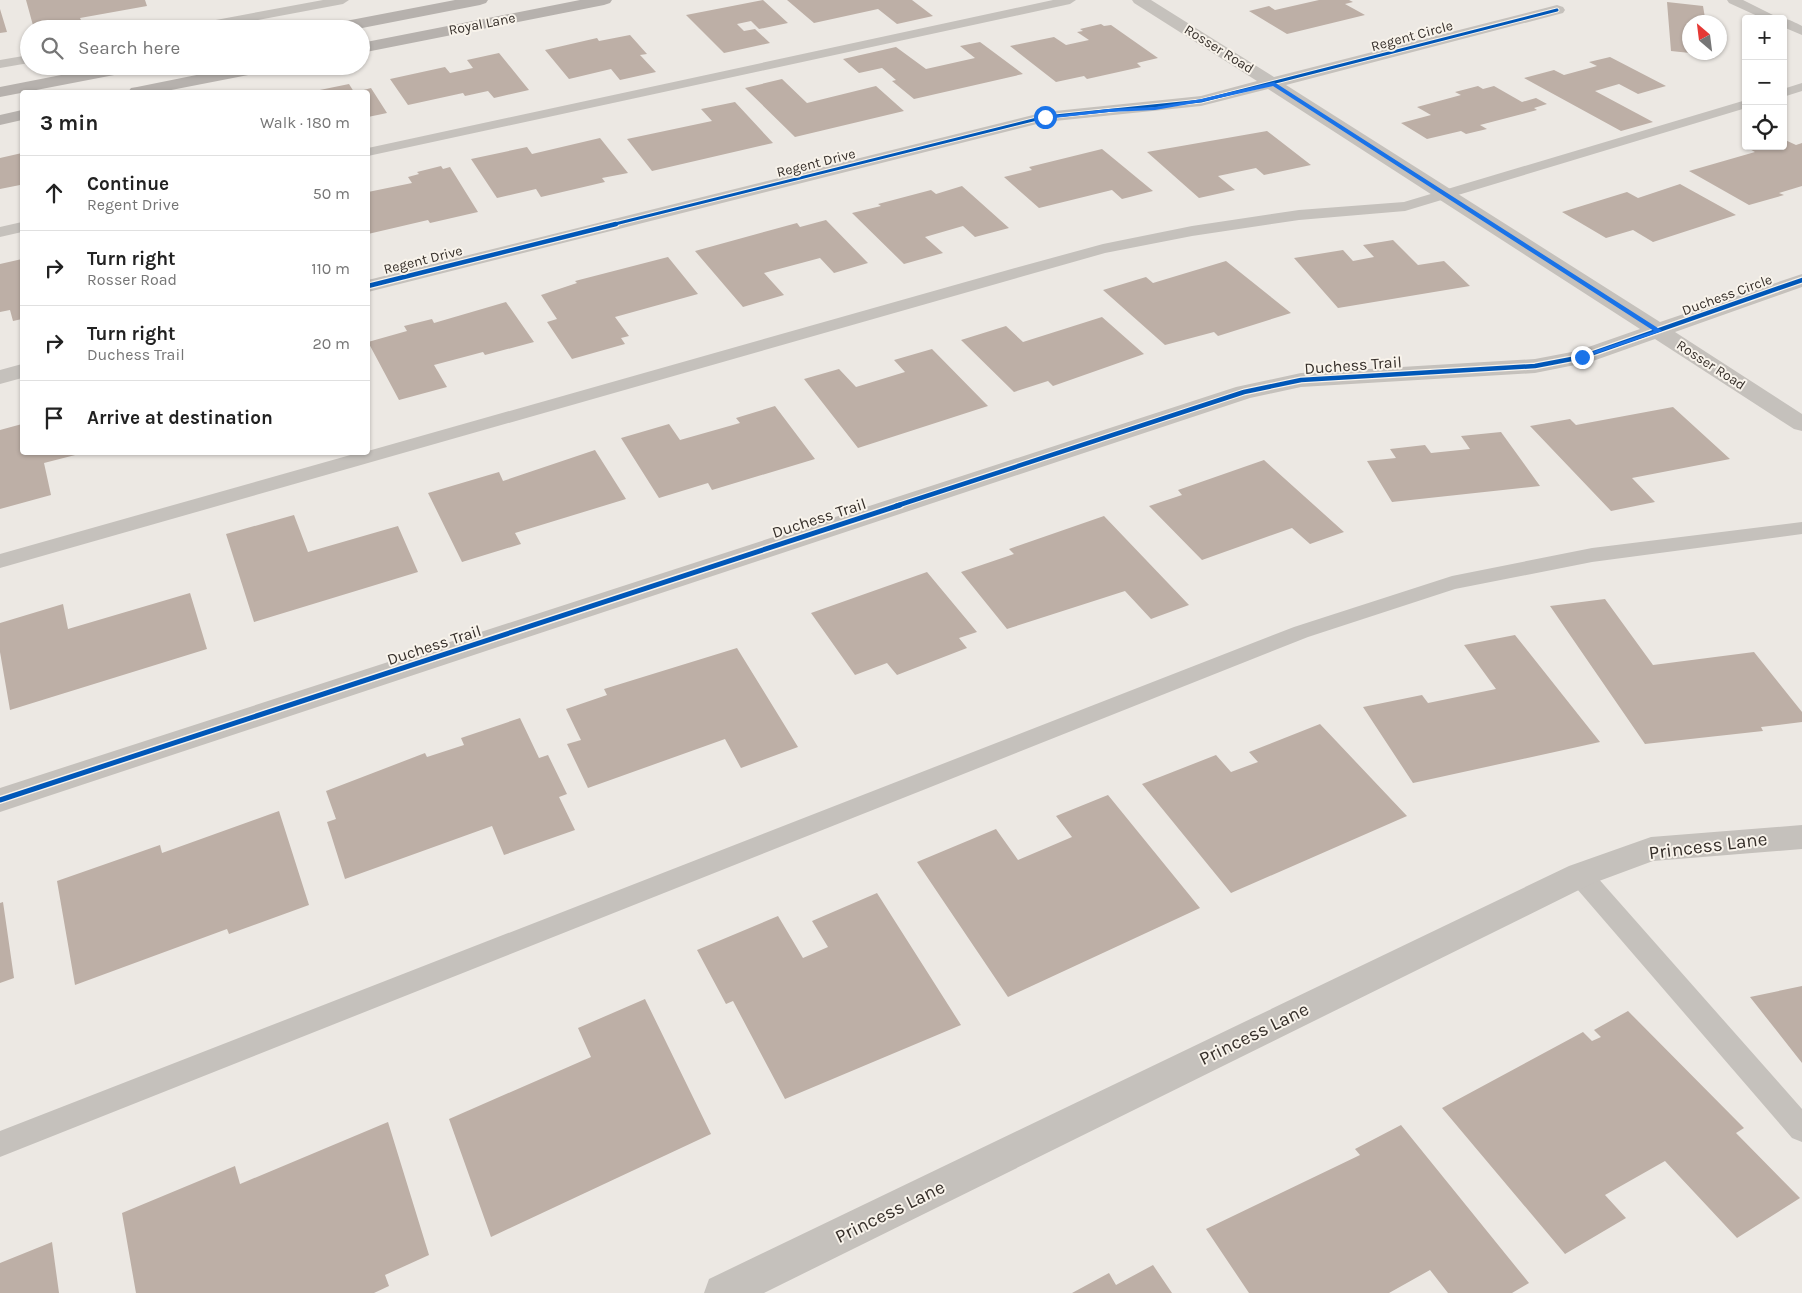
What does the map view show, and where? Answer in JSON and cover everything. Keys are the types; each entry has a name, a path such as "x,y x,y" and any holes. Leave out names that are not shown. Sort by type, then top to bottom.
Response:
{"main road":[{"name":"Royal Lane","path":"370,21 480,0"},
{"name":"Royal Lane","path":"370,46 604,0"},
{"path":"0,92 88,75"},
{"path":"147,90 223,75"},
{"path":"0,120 20,115"}],"street":[{"name":"Rosser Road","path":"1140,0 1446,194 1802,424"},
{"name":"Regent Circle","path":"1274,84 1556,10"},
{"name":"Regent Drive","path":"370,286 1045,117 1109,110 1155,108 1201,101 1274,84"},
{"name":"Duchess Circle","path":"1659,331 1802,280"},
{"name":"Duchess Trail","path":"0,800 1244,392 1301,380 1535,366 1582,357 1659,331"},
{"path":"0,377 20,372"},
{"name":"Princess Lane","path":"723,1293 1580,875 1651,849 1771,838 1802,838"}],"lane":[{"path":"237,20 343,0"},
{"path":"370,152 1070,0"},
{"path":"1734,0 1766,15"},
{"path":"1787,24 1802,31"},
{"path":"0,64 20,61"},
{"path":"1787,92 1802,87"},
{"path":"0,561 1002,276 1094,252 1192,231 1299,215 1405,206 1743,105"},
{"path":"0,232 20,227"},
{"path":"0,1144 1301,632 1452,583 1592,555 1802,528"},
{"path":"1580,875 1802,1129"}],"building":[{"path":"26,0 145,0 147,6 80,18 81,20 32,20"},
{"path":"763,0 788,23 759,29 751,21 737,24 744,31 755,29 770,43 724,53 686,15"},
{"path":"787,0 912,0 933,16 897,24 878,9 814,23"},
{"path":"1319,0 1349,0 1353,2 1345,4 1365,15 1287,34 1249,11 1269,6 1275,10"},
{"path":"1667,2 1703,6 1704,15 1682,15 1682,52 1671,51"},
{"path":"0,9 7,32 0,33"},
{"path":"1101,24 1104,26 1111,25 1158,58 1137,63 1141,67 1087,79 1084,76 1056,82 1010,46 1054,37 1066,45 1089,40 1077,32 1083,31 1080,29"},
{"path":"630,35 647,54 640,55 656,72 620,80 611,69 569,79 545,50 597,38 599,41"},
{"path":"980,42 1023,74 914,99 892,81 896,80 882,68 859,73 843,59 896,47 926,69 975,58 960,46"},
{"path":"499,53 529,90 494,98 488,91 465,96 463,93 408,105 390,79 445,67 450,73 473,68 467,60"},
{"path":"1610,57 1666,86 1638,94 1619,84 1595,91 1653,122 1621,131 1524,78 1554,70 1564,75 1597,66 1589,62"},
{"path":"782,79 807,103 876,86 904,111 795,137 745,88"},
{"path":"349,84 353,90 320,90"},
{"path":"1478,86 1483,89 1494,86 1522,102 1536,98 1547,104 1534,108 1537,110 1480,125 1487,129 1466,134 1461,131 1427,139 1401,123 1431,115 1417,107 1461,95 1455,92"},
{"path":"371,88 387,113 370,117 370,90 364,90"},
{"path":"735,102 773,143 652,171 627,139 712,121 701,109"},
{"path":"1267,131 1311,165 1264,175 1256,168 1218,176 1235,190 1199,198 1147,152"},
{"path":"600,138 628,173 602,178 605,182 541,197 536,189 497,198 471,159 527,147 532,154"},
{"path":"1787,141 1796,145 1802,143 1802,186 1779,193 1784,195 1749,205 1689,171 1755,152 1751,150 1787,150"},
{"path":"1102,149 1153,191 1122,199 1112,190 1039,208 1004,177 1032,170 1029,167"},
{"path":"20,153 20,185 0,189 0,158"},
{"path":"441,166 443,169 450,167 478,212 430,223 428,220 370,234 370,192 412,183 408,177 419,174 417,172"},
{"path":"1680,184 1736,215 1653,242 1633,230 1606,238 1562,212 1627,192 1638,198"},
{"path":"962,186 1009,228 975,237 963,226 925,237 943,253 904,264 852,213 931,190 936,194"},
{"path":"826,220 868,263 834,273 820,258 764,273 784,295 743,307 695,251 797,223 800,227"},
{"path":"1393,240 1418,265 1444,261 1470,286 1338,308 1294,258 1343,250 1353,261 1374,257 1363,245"},
{"path":"668,257 698,294 615,317 629,336 621,338 625,344 572,359 547,322 557,319 541,295 577,283 575,281"},
{"path":"20,259 20,319 13,321 10,310 0,312 0,264"},
{"path":"1226,261 1291,313 1218,336 1214,332 1165,345 1103,290 1146,277 1153,283"},
{"path":"506,302 534,342 485,355 483,352 434,365 447,387 399,400 370,346 370,341 407,331 404,326 432,319 434,323"},
{"path":"1102,317 1144,354 1053,386 1048,381 1014,392 961,340 1006,326 1023,342"},
{"path":"932,349 988,406 858,448 804,379 839,369 856,387 905,372 894,360"},
{"path":"775,406 815,459 712,490 708,483 659,498 621,438 669,424 680,440 740,423 736,418"},
{"path":"1673,407 1730,459 1632,478 1655,502 1611,511 1530,426 1570,419 1576,425"},
{"path":"20,425 20,455 75,455 44,463 51,495 0,509 0,430"},
{"path":"1501,432 1540,486 1392,502 1367,461 1396,458 1390,449 1425,445 1431,453 1470,449 1461,436"},
{"path":"595,450 626,499 515,533 521,544 462,562 428,493 499,472 503,481"},
{"path":"1264,460 1344,532 1310,544 1292,528 1202,560 1149,506 1182,495 1178,490"},
{"path":"294,515 308,552 398,526 418,572 254,622 226,534"},
{"path":"1104,516 1189,605 1151,619 1125,591 1007,629 961,572 1014,554 1009,549"},
{"path":"927,572 977,632 959,638 967,648 897,675 887,663 855,675 811,613"},
{"path":"190,593 207,649 10,710 0,652 0,623 63,604 68,629"},
{"path":"1605,599 1653,665 1754,652 1802,712 1802,722 1761,727 1763,731 1645,744 1550,606"},
{"path":"1515,635 1600,742 1413,783 1363,707 1422,695 1428,703 1496,689 1464,645"},
{"path":"737,648 798,747 741,768 725,739 588,788 567,744 581,740 566,709 607,695 604,689"},
{"path":"520,718 539,758 548,755 567,794 559,797 575,830 504,855 492,826 345,879 327,822 336,819 326,791 425,753 427,757 464,745 461,738"},
{"path":"1320,724 1407,816 1231,893 1142,784 1216,755 1231,772 1258,762 1249,752"},
{"path":"1108,795 1200,908 1008,997 917,862 996,829 1018,860 1072,837 1056,816"},
{"path":"279,811 309,905 229,934 227,929 75,985 57,881 160,845 162,853"},
{"path":"877,893 961,1025 785,1099 733,1001 726,1004 697,950 778,916 803,958 828,947 812,921"},
{"path":"3,902 14,978 0,983 0,903"},
{"path":"1802,986 1802,1063 1750,997"},
{"path":"645,999 711,1134 491,1237 449,1119 591,1057 578,1028"},
{"path":"1628,1011 1744,1128 1736,1133 1800,1198 1737,1238 1665,1161 1605,1195 1626,1218 1565,1254 1442,1108 1583,1032 1592,1041 1601,1037 1594,1030"},
{"path":"388,1122 429,1255 385,1275 389,1286 374,1293 136,1293 122,1213 235,1166 240,1184"},
{"path":"1401,1125 1529,1283 1512,1293 1448,1293 1430,1270 1389,1293 1249,1293 1206,1229 1360,1155 1355,1149"},
{"path":"52,1242 59,1293 0,1293 0,1263"},
{"path":"1153,1265 1172,1293 1072,1293 1109,1273 1116,1285"}],"cycle path":[{"path":"370,286 1045,117 1201,101 1557,10"},
{"path":"0,800 1244,392 1301,380 1535,366 1582,357 1802,280"}],"route":[{"path":"1045,117 1109,110 1155,108 1201,101 1274,84 1659,331 1582,357"}]}
